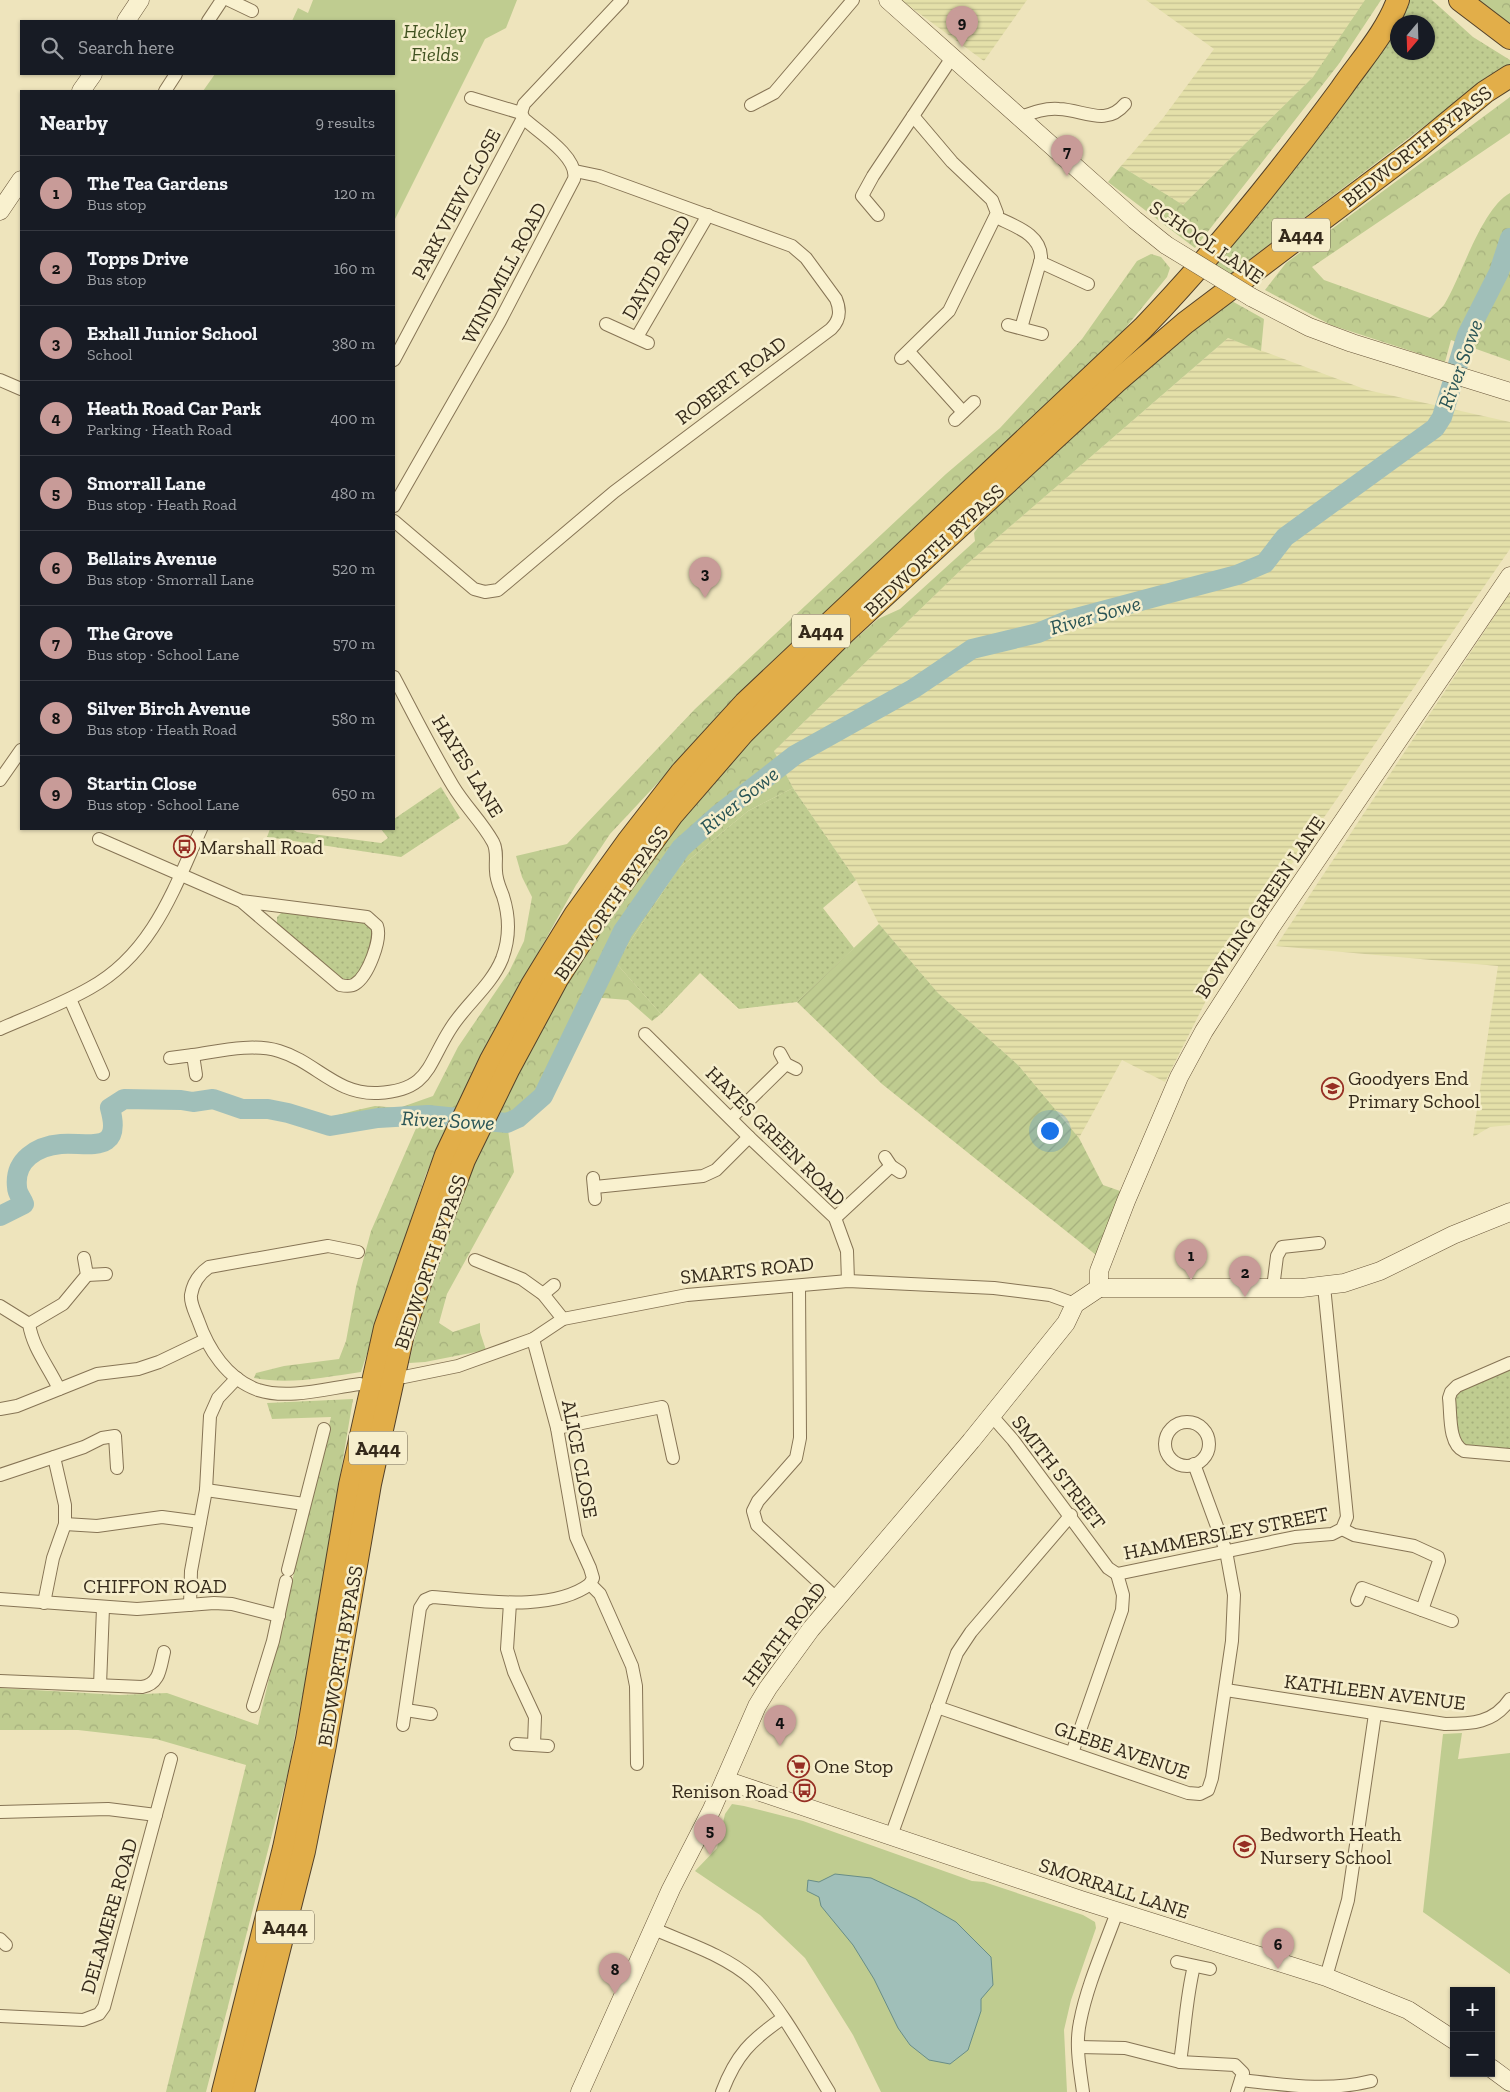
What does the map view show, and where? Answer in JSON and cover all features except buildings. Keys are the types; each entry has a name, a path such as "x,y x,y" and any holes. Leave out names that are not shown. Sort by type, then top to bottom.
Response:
{"highway":[{"name":"BEDWORTH BYPASS","path":"221,2092 240,2067 304,1851 308,1781 316,1742 350,1485 385,1328 455,1158 500,1064 532,985 575,915 629,840 681,773 746,703 1136,335 1187,282 1320,117 1390,21 1398,0"},
{"path":"1460,0 1510,38"},
{"name":"BEDWORTH BYPASS","path":"500,1064 593,923 672,815 749,726 844,633 1123,376 1185,323 1417,148 1484,92 1510,76"},
{"name":"BEDWORTH BYPASS","path":"240,2067 245,2092"}],"street":[{"path":"127,20 140,0"},
{"path":"209,20 222,0"},
{"path":"229,0 252,11"},
{"name":"PARK VIEW CLOSE","path":"395,358 522,115 524,104 622,0"},
{"path":"751,105 774,93 853,0"},
{"name":"SCHOOL LANE","path":"888,0 1135,220 1166,245 1251,298 1309,327 1510,392"},
{"path":"878,214 862,196 953,56"},
{"path":"82,90 92,75"},
{"path":"166,90 175,75"},
{"path":"472,98 522,115 571,161 575,171"},
{"path":"1021,117 1039,110 1060,109 1104,117 1118,112 1125,104"},
{"path":"913,116 952,162 992,200 997,209 996,217 949,311 905,355 959,416 974,402"},
{"name":"ROBERT ROAD","path":"395,522 477,592 498,590 558,536 614,492 835,326 839,316 838,303 798,249 782,241 599,176 575,171"},
{"name":"WINDMILL ROAD","path":"395,504 534,258 571,188 575,171"},
{"path":"0,211 20,181"},
{"name":"DAVID ROAD","path":"606,324 642,340 708,215"},
{"path":"996,217 1033,237 1040,247 1040,262 1021,328"},
{"path":"1040,262 1088,284"},
{"path":"1008,325 1042,334"},
{"path":"0,380 20,389"},
{"name":"BOWLING GREEN LANE","path":"1099,1288 1099,1271 1126,1201 1179,1077 1200,1038 1271,926 1510,576"},
{"name":"HAYES LANE","path":"170,1058 245,1048 280,1051 308,1064 342,1087 355,1092 378,1093 400,1089 420,1081 461,1013 484,988 502,960 509,925 506,907 497,879 493,842 454,787 395,679"},
{"path":"0,780 20,751"},
{"path":"0,1029 70,999 108,977 134,954 160,919 201,830"},
{"path":"99,839 241,901 340,985 350,986 359,980 378,943 377,926 371,919 363,916 241,901"},
{"path":"70,999 103,1074"},
{"name":"HAYES GREEN ROAD","path":"645,1034 749,1137 835,1218 847,1250 848,1281"},
{"path":"193,1055 196,1075"},
{"path":"731,1118 787,1062"},
{"path":"594,1188 703,1176 716,1170 749,1137"},
{"path":"835,1218 892,1165"},
{"path":"1075,1304 1099,1288 1273,1288 1324,1286 1374,1273 1479,1224 1510,1212"},
{"path":"1273,1288 1277,1256 1282,1247 1319,1243"},
{"path":"358,1252 328,1246 209,1267 196,1279 190,1297 205,1340 218,1360 237,1378 259,1390 284,1393 360,1384"},
{"path":"84,1258 88,1275"},
{"path":"475,1260 522,1279 543,1294 563,1319"},
{"path":"30,1324 62,1304 88,1275 106,1274"},
{"name":"SMARTS ROAD","path":"404,1377 458,1366 533,1339 563,1319 687,1296 848,1281 994,1288 1050,1295 1075,1304"},
{"path":"543,1294 554,1285"},
{"path":"799,1286 800,1438 796,1458 758,1501 753,1511 758,1525 836,1598"},
{"path":"1324,1286 1347,1517 1342,1529 1354,1535 1386,1539 1414,1546 1438,1557 1439,1561 1422,1610"},
{"name":"HEATH ROAD","path":"580,2092 654,1929 725,1780 757,1706 768,1688 792,1652 836,1598 1066,1323 1075,1304"},
{"path":"0,1306 30,1324 35,1347 49,1368 58,1389"},
{"name":"ALICE CLOSE","path":"533,1339 557,1428 576,1537 590,1568 592,1578 590,1584 600,1594 632,1666 636,1686 637,1764"},
{"path":"0,1410 17,1406 97,1374 138,1368 159,1362 205,1340"},
{"path":"1510,1363 1457,1386 1451,1392 1449,1398 1454,1441 1458,1448 1510,1455"},
{"path":"190,1605 191,1570 206,1490 210,1416 218,1398 237,1378"},
{"path":"557,1428 662,1407 673,1458"},
{"name":"SMITH STREET","path":"991,1415 1002,1426 1071,1515 1108,1568 1117,1574"},
{"path":"254,1706 324,1429"},
{"path":"0,1474 84,1448 102,1438 115,1436 117,1468"},
{"path":"44,1603 50,1567 64,1524 65,1506 54,1457"},
{"name":"GLEBE AVENUE","path":"937,1707 1170,1788 1200,1794 1211,1786 1235,1616 1234,1595 1226,1551 1194,1464"},
{"path":"206,1490 304,1504"},
{"path":"891,1836 950,1670 963,1642 1071,1515"},
{"path":"64,1524 97,1526 162,1517 200,1522"},
{"name":"HAMMERSLEY STREET","path":"1117,1574 1295,1537 1332,1534 1342,1529"},
{"path":"1072,1753 1122,1610 1123,1595 1117,1574"},
{"path":"403,1725 422,1603 432,1597 510,1603 542,1601 583,1590 590,1584"},
{"path":"1357,1600 1362,1588 1452,1621"},
{"name":"CHIFFON ROAD","path":"0,1599 137,1609 214,1602 232,1604 278,1616"},
{"path":"510,1603 507,1649 514,1672 534,1717 534,1744"},
{"path":"100,1685 103,1608"},
{"path":"0,1682 149,1686 159,1676 164,1652"},
{"name":"KATHLEEN AVENUE","path":"1226,1690 1446,1724 1469,1724 1492,1717 1510,1699"},
{"path":"406,1710 430,1714"},
{"path":"1326,1977 1348,1900 1375,1714"},
{"path":"516,1744 548,1746"},
{"name":"DELAMERE ROAD","path":"0,2016 83,2020 99,2014 104,2007 171,1759"},
{"name":"SMORRALL LANE","path":"725,1780 1117,1912 1326,1977 1408,2010 1450,2037"},
{"path":"0,1812 108,1809 156,1815"},
{"path":"1083,2092 1079,2047 1082,2014 1117,1912"},
{"path":"654,1929 742,1971 763,1990 783,2018 829,2092"},
{"path":"1177,1962 1210,1969"},
{"path":"1180,2062 1186,2020 1186,1999 1194,1966"},
{"path":"722,2092 740,2055 756,2036 783,2018"},
{"path":"1079,2047 1125,2048 1180,2062 1235,2065 1243,2074 1239,2086 1323,2090 1352,2089 1371,2081"},
{"path":"1495,2071 1510,2082"}],"shaded area":[{"path":"901,0 1027,0 984,61"},
{"path":"1146,0 1368,0 1313,77 1183,205 1121,166 1163,118 1214,49"},
{"path":"1228,338 1367,390 1510,422 1510,549 1230,953 1165,1082 1122,1060 1079,1138 1019,1066 938,993 879,924 856,880 793,788 774,751 967,564"},
{"path":"1510,593 1510,1125 1490,1127 1473,1137 1498,966 1276,946"}],"green space":[{"name":"Heckley Fields","path":"313,0 517,0 506,28 485,39 395,219 395,90 204,90 214,75 395,75 395,20 292,20 298,8 308,13"},
{"path":"1365,0 1381,0 1338,65 1195,248 1108,182 1121,166 1183,205 1313,77"},
{"path":"1408,0 1432,0 1473,37 1510,60 1510,67 1486,81 1427,124 1229,275 1212,265 1390,38 1390,60 1435,60 1435,15 1403,15"},
{"path":"1469,0 1510,0 1510,26"},
{"path":"1510,97 1510,133 1312,267 1324,280 1430,318 1444,305 1451,293 1473,244 1490,213 1510,193 1510,361 1451,340 1445,362 1331,325 1265,290 1286,263"},
{"path":"1151,254 1161,257 1170,268 1167,277 1114,342 887,558 767,666 610,834 576,885 476,1064 426,1174 361,1372 281,1381 254,1378 256,1373 284,1366 339,1359 346,1341 356,1287 371,1231 417,1126 407,1122 388,1120 340,1131 332,1121 338,1115 357,1110 375,1106 399,1108 433,1096 458,1047 509,972 524,941 532,897 522,877 516,856 567,844 695,709 946,474 1000,428 1082,339 1137,261"},
{"path":"1230,300 1264,319 1261,351 1228,338 967,564 774,751 793,788 748,811 678,869 616,963 661,1014 652,1021 628,1000 591,997 543,1096 518,1118 507,1123 514,1172 447,1294 439,1323 453,1332 480,1323 480,1332 486,1350 425,1362 409,1363 428,1281 484,1140 534,1042 601,926 650,855 764,719 878,619 900,609 975,541 974,533 999,499 1109,397"},
{"path":"441,787 460,818 401,857 267,837 270,830 294,830 381,843 388,838 382,830 395,830 395,818"},
{"path":"793,788 856,880 823,908 854,948 797,1002 739,1009 700,973 661,1014 616,963 678,869 748,811"},
{"path":"282,912 364,922 368,925 374,934 373,943 366,960 353,979 341,980 277,924 277,917"},
{"path":"879,924 938,993 1019,1066 1079,1138 1103,1185 1123,1192 1096,1255 882,1084 797,1002"},
{"path":"1510,1369 1510,1450 1468,1447 1459,1440 1453,1401 1455,1393"},
{"path":"353,1399 311,1651 288,1772 206,2092 166,2092 246,1765 156,1739 78,1730 0,1730 0,1688 120,1695 167,1693 258,1725 331,1417 272,1419 267,1403"},
{"path":"1462,1733 1458,1759 1510,1753 1510,1974 1423,1912 1443,1734"},
{"path":"732,1804 803,1821 972,1881 984,1882 1083,1915 1095,1922 1096,1928 1071,2000 1064,2030 1067,2092 881,2092 853,2035 805,1958 760,1915 695,1871 717,1848 725,1814"}],"water":[{"path":"835,1874 871,1878 916,1899 956,1922 991,1957 993,1985 981,1999 981,2011 968,2050 950,2064 929,2060 910,2045 898,2028 874,1979 853,1945 821,1906 819,1897 807,1891 808,1880 819,1882"}],"waterway":[{"name":"River Sowe","path":"0,1216 24,1204 18,1192 17,1177 19,1169 29,1156 52,1145 92,1144 108,1140 112,1133 113,1123 110,1108 124,1099 193,1102 213,1099 242,1109 268,1109 330,1126 378,1118 428,1115 507,1123 518,1118 543,1096 623,931 681,848 718,815 795,755 913,689 972,649 1038,633 1069,620 1237,575 1265,563 1285,537 1435,428 1442,417 1467,335 1499,272 1510,238"}],"place":[{"name":"Startin Close","path":"962,47"},
{"name":"The Grove","path":"1067,176"},
{"name":"Exhall Junior School","path":"705,598"},
{"name":"Marshall Road","path":"184,847"},
{"name":"Goodyers End Primary School","path":"1332,1089"},
{"name":"The Tea Gardens","path":"1191,1280"},
{"name":"Topps Drive","path":"1245,1297"},
{"name":"Heath Road Car Park","path":"780,1746"},
{"name":"One Stop","path":"798,1766"},
{"name":"Renison Road","path":"804,1791"},
{"name":"Bedworth Heath Nursery School","path":"1244,1846"},
{"name":"Smorrall Lane","path":"710,1855"},
{"name":"Bellairs Avenue","path":"1278,1969"},
{"name":"Silver Birch Avenue","path":"615,1994"}]}
